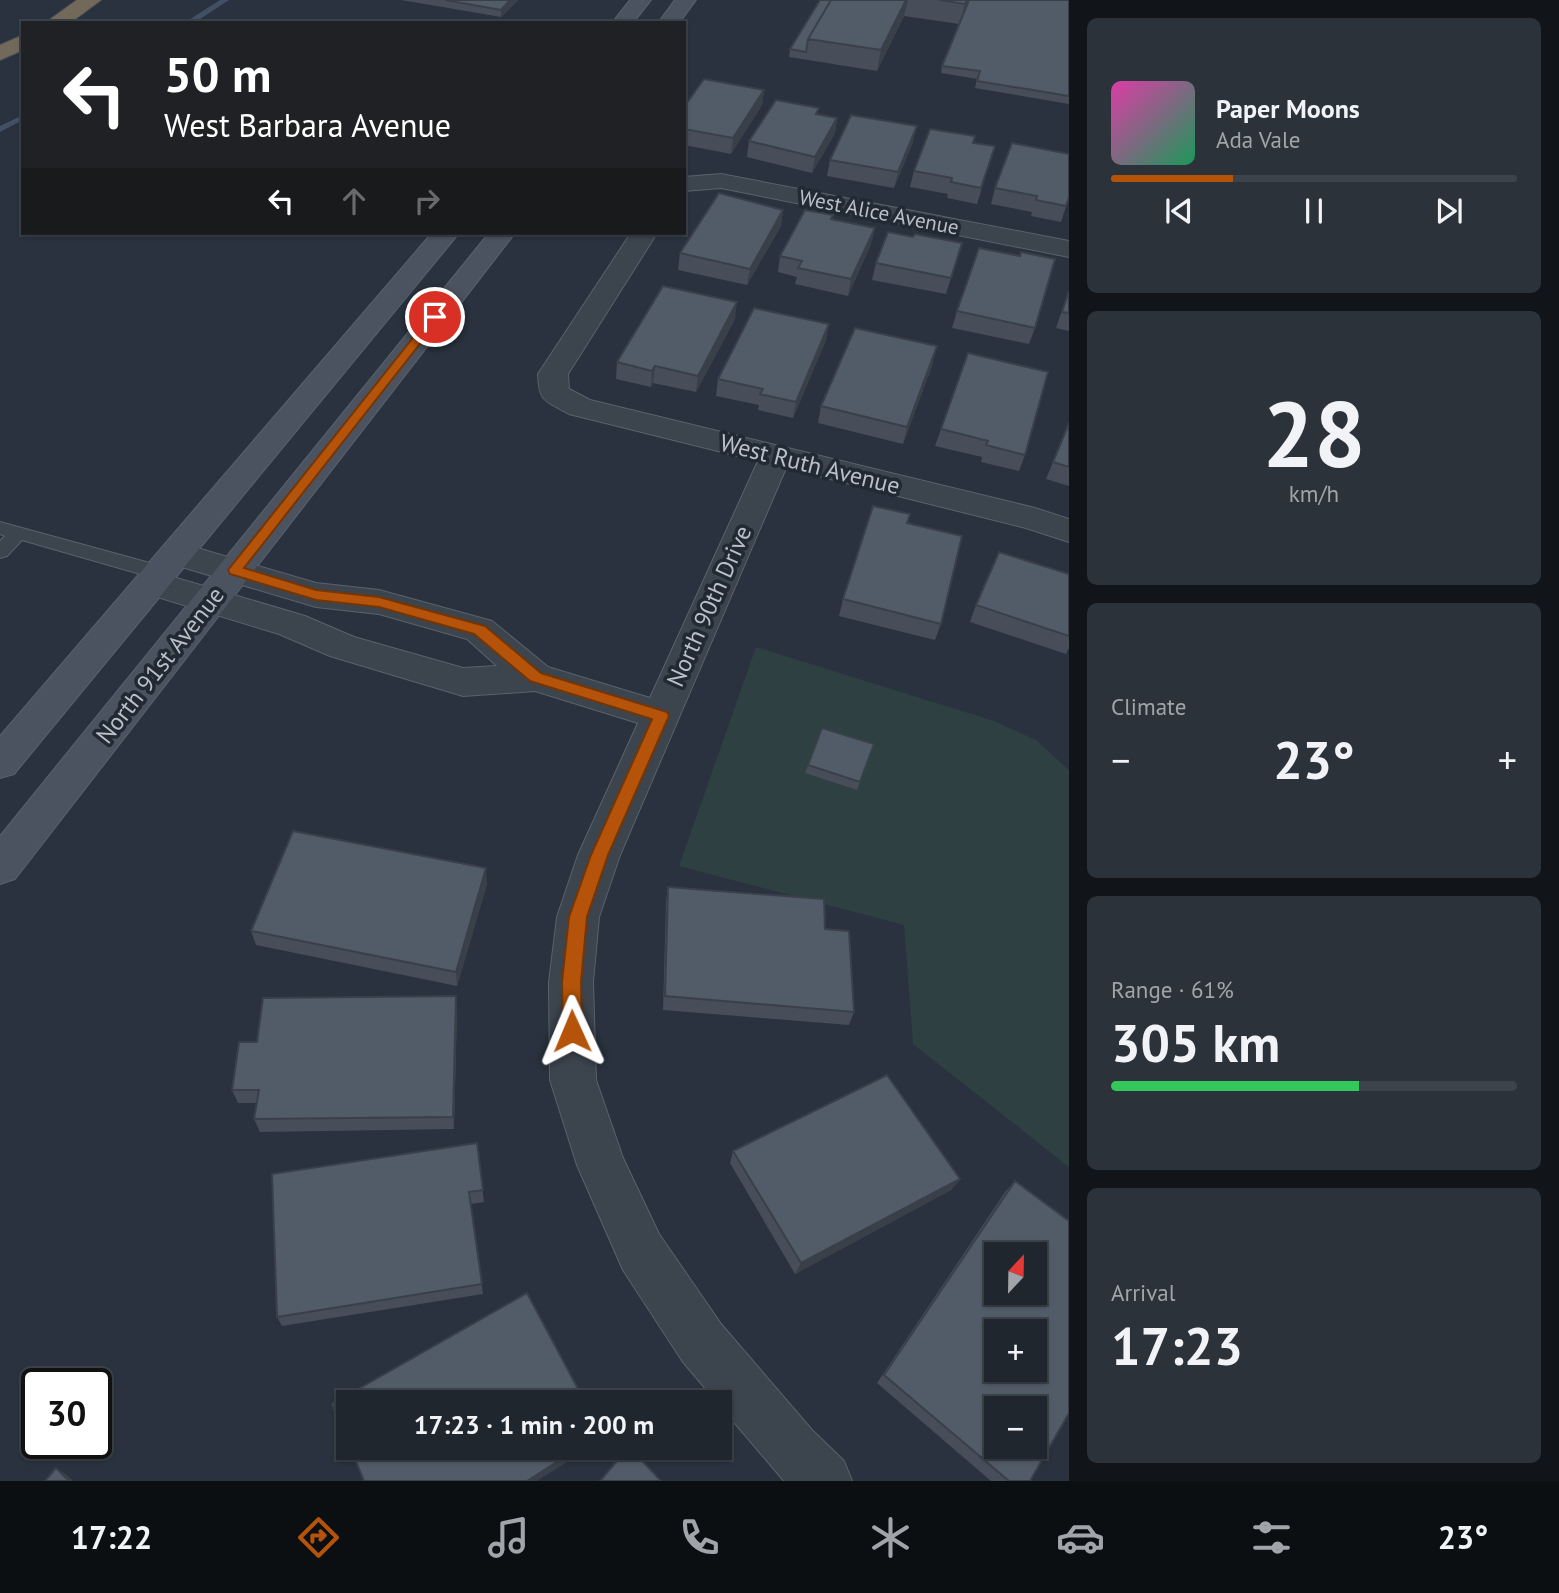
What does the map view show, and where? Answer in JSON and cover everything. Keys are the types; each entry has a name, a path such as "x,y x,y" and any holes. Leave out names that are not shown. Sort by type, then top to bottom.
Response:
{"highway":[{"path":"58,21 91,0"},
{"path":"0,54 21,42"}],"main road":[{"path":"624,21 641,0"},
{"path":"670,21 686,0"},
{"path":"0,763 444,235"},
{"name":"North 91st Avenue","path":"0,867 500,235"}],"street":[{"name":"West Alice Avenue","path":"686,183 721,181 1069,250"},
{"name":"West Ruth Avenue","path":"643,235 553,374 554,393 580,407 1035,519 1069,531"},
{"name":"North 90th Drive","path":"776,455 599,855 578,917 572,982 573,1080 601,1165 641,1252 702,1343 792,1450 824,1481"},
{"path":"164,570 235,570 316,595 379,602 479,630 536,677"},
{"path":"164,570 212,600 292,625 343,647 463,682 536,677 661,716"}],"lane":[{"path":"0,552 9,531 164,570"}],"shaded area":[{"path":"756,647 994,721 1036,740 1069,770 1069,1167 913,1044 904,925 679,866"}],"building":[{"path":"445,0 510,0 501,10"},
{"path":"820,0 831,0 808,39 806,52 790,49"},
{"path":"831,0 906,0 881,50 808,39"},
{"path":"939,0 967,0 965,4"},
{"path":"969,0 1069,0 1069,96 977,81 980,71 942,66"},
{"path":"704,79 764,90 733,138 686,129 686,104"},
{"path":"776,100 819,108 816,114 837,118 815,157 749,141"},
{"path":"851,115 917,126 898,172 830,160"},
{"path":"930,129 975,136 973,143 995,146 981,188 951,182 952,178 914,171"},
{"path":"1012,143 1069,154 1069,197 1066,206 1036,200 1037,196 995,188"},
{"path":"719,193 783,210 750,269 680,253"},
{"path":"805,210 833,215 831,219 875,228 851,279 798,268 802,261 780,256"},
{"path":"888,232 962,243 951,278 876,263"},
{"path":"979,248 1055,259 1035,328 957,311"},
{"path":"663,286 737,302 698,376 655,366 652,371 617,362"},
{"path":"1069,291 1069,313 1062,312"},
{"path":"754,308 829,324 796,402 760,394 763,389 718,379"},
{"path":"855,328 937,346 907,427 821,406"},
{"path":"968,353 1048,372 1025,455 986,445 988,441 941,429"},
{"path":"1069,423 1069,467 1053,462"},
{"path":"873,506 910,514 907,523 962,536 941,624 843,599"},
{"path":"999,552 1069,574 1069,636 976,605"},
{"path":"822,728 874,744 860,782 808,765"},
{"path":"293,831 486,868 456,972 251,931"},
{"path":"668,887 824,899 825,929 849,931 854,1012 665,996"},
{"path":"456,996 453,1117 254,1119 259,1090 232,1090 239,1042 257,1042 263,998"},
{"path":"887,1075 960,1179 801,1263 733,1151"},
{"path":"477,1143 483,1190 469,1192 482,1284 277,1317 272,1174"},
{"path":"1015,1181 1069,1221 1069,1413 1047,1451 1047,1396 984,1396 984,1459 1043,1459 1030,1481 1009,1481 884,1375"},
{"path":"527,1293 579,1390 357,1390"},
{"path":"355,1460 560,1460 527,1481 364,1481"},
{"path":"618,1460 641,1460 661,1481 600,1481"},
{"path":"56,1468 69,1481 45,1481"}],"waterway":[{"path":"191,21 225,0"},
{"path":"0,129 21,118"}],"route":[{"path":"435,317 235,570 316,595 379,602 479,630 536,677 661,716 599,855 578,917 572,982 572,1031"}]}
